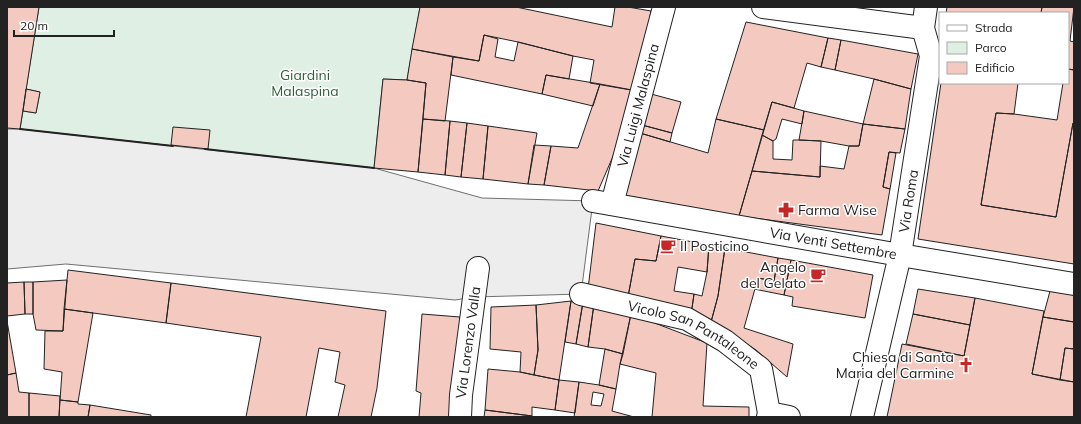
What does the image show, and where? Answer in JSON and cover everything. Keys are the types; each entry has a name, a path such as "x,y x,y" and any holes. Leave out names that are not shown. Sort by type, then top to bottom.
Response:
{"street":[{"name":"Via Luigi Malaspina","path":"602,203 664,7"},
{"path":"763,7 923,28"},
{"name":"Via Roma","path":"862,417 900,255 931,56 923,28 926,7"},
{"name":"Via Venti Settembre","path":"602,203 1074,284"},
{"name":"Via Lorenzo Valla","path":"460,417 461,395 478,268"},
{"name":"Vicolo San Pantaleone","path":"581,294 687,319 725,341 761,369 775,416"}],"green space":[{"name":"Giardini Malaspina","path":"39,7 420,7 407,80 383,79 374,168 20,129 23,111 36,113 40,92 26,89"}],"shaded area":[{"path":"7,129 20,129 374,168 482,198 593,201 581,294 475,297 455,300 66,264 7,269"}],"building":[{"path":"7,7 39,7 20,129 7,128"},
{"path":"420,7 516,7 612,27 615,7 628,7 651,11 637,91 590,83 594,60 484,35 479,61 412,49"},
{"path":"947,7 1042,7 1041,12 946,12"},
{"path":"1042,7 1074,7 1070,41 1074,42 1074,70 1069,69 1069,12 1041,12"},
{"path":"746,22 828,38 821,67 807,63 794,108 772,102 764,130 716,119"},
{"path":"484,35 498,39 495,57 514,61 518,42 573,56 569,79 546,75 542,94 451,75 453,57 479,61"},
{"path":"828,38 841,40 835,70 821,67"},
{"path":"841,40 918,54 911,89 835,70"},
{"path":"412,49 453,57 445,121 423,119 426,83 407,80"},
{"path":"1069,69 1074,70 1074,123 1056,217 981,205 996,113 1057,120 1063,84 1069,84"},
{"path":"546,75 600,84 593,106 542,94"},
{"path":"383,79 407,80 426,83 418,172 374,168"},
{"path":"874,79 911,89 905,129 863,124"},
{"path":"600,84 632,90 617,147 598,191 544,185 551,146 578,148"},
{"path":"941,84 1018,84 1014,114 996,113 981,205 1056,217 1074,123 1074,264 918,239"},
{"path":"26,89 40,92 36,113 23,111"},
{"path":"651,94 681,102 672,133 642,125"},
{"path":"772,102 804,111 802,124 782,119 776,139 773,141 762,135"},
{"path":"804,111 863,124 859,146 799,140"},
{"path":"423,119 450,121 445,175 418,172"},
{"path":"716,119 764,130 739,216 623,195 640,133 708,153"},
{"path":"450,121 467,123 461,177 445,175"},
{"path":"467,123 488,126 483,179 461,177"},
{"path":"863,124 905,129 900,153 889,152 883,187 890,189 882,235 739,216 752,171 820,177 820,166 844,169 849,146 859,146"},
{"path":"642,125 672,133 670,142 640,133"},
{"path":"488,126 537,133 528,184 483,179"},
{"path":"173,127 210,130 208,149 171,145"},
{"path":"762,135 773,141 773,159 792,160 793,140 821,141 820,177 752,171"},
{"path":"534,145 551,146 544,185 528,184"},
{"path":"889,152 896,153 890,189 883,187"},
{"path":"596,223 661,236 656,261 635,259 628,297 588,289"},
{"path":"661,236 709,245 707,272 678,267 674,291 694,294 691,315 628,297 635,259 656,261"},
{"path":"709,245 725,248 718,296 711,322 691,315 694,294 702,296 707,272"},
{"path":"725,248 778,258 774,281 758,278 744,328 793,344 787,377 756,350 711,322 718,296"},
{"path":"778,258 791,260 784,295 754,289 758,278 774,281"},
{"path":"791,260 873,275 865,318 792,306 793,297 784,295"},
{"path":"68,270 171,283 166,323 64,309"},
{"path":"67,280 63,331 36,330 33,314 33,282"},
{"path":"24,282 25,314 7,316 7,283"},
{"path":"24,282 33,282 33,314 25,314"},
{"path":"171,283 386,311 377,388 371,417 338,417 345,385 335,382 340,352 319,348 306,417 246,417 261,337 166,323"},
{"path":"918,289 975,298 970,325 913,314"},
{"path":"1050,291 1074,295 1074,322 1043,317"},
{"name":"Chiesa di Santa Maria del Carmine","path":"975,298 1044,311 1032,374 1074,382 1074,417 887,417 902,344 964,356"},
{"path":"571,301 559,380 534,375 538,350 536,305"},
{"path":"571,301 583,302 576,344 565,342"},
{"path":"583,302 594,304 588,347 576,344"},
{"path":"594,304 631,314 623,354 605,349 588,347"},
{"path":"536,305 538,350 534,375 520,372 521,352 490,349 491,307"},
{"path":"64,309 93,313 78,402 60,400 62,372 44,369 45,331 63,331"},
{"path":"422,314 460,317 453,417 419,417 421,393 416,391"},
{"path":"631,314 707,343 703,406 749,407 749,417 652,417 656,373 620,364"},
{"path":"913,314 970,325 964,356 906,344"},
{"path":"1043,317 1074,322 1074,349 1065,348 1060,380 1032,374"},
{"path":"7,321 16,373 7,375"},
{"path":"1065,348 1074,349 1074,382 1060,380"},
{"path":"605,349 623,354 616,389 599,385"},
{"path":"488,369 520,372 559,380 555,410 532,407 532,416 485,410"},
{"path":"16,373 19,392 29,393 29,417 7,417 7,375"},
{"path":"559,380 579,382 575,413 555,410"},
{"path":"579,382 616,389 612,411 634,417 574,417","holes":["593,392 604,394 601,406 591,405"]},
{"path":"29,393 60,396 59,417 29,417"},
{"path":"60,400 90,405 88,417 59,417"},
{"path":"90,405 151,415 151,417 88,417"},
{"path":"485,410 532,416 484,417"}],"wall":[{"path":"20,129 173,146"},
{"path":"205,149 374,168"}],"place":[{"name":"Farma Wise","path":"786,210"},
{"name":"Il Posticino","path":"668,246"},
{"name":"Angelo del Gelato","path":"818,275"},
{"name":"Chiesa di Santa Maria del Carmine","path":"966,365"}]}
